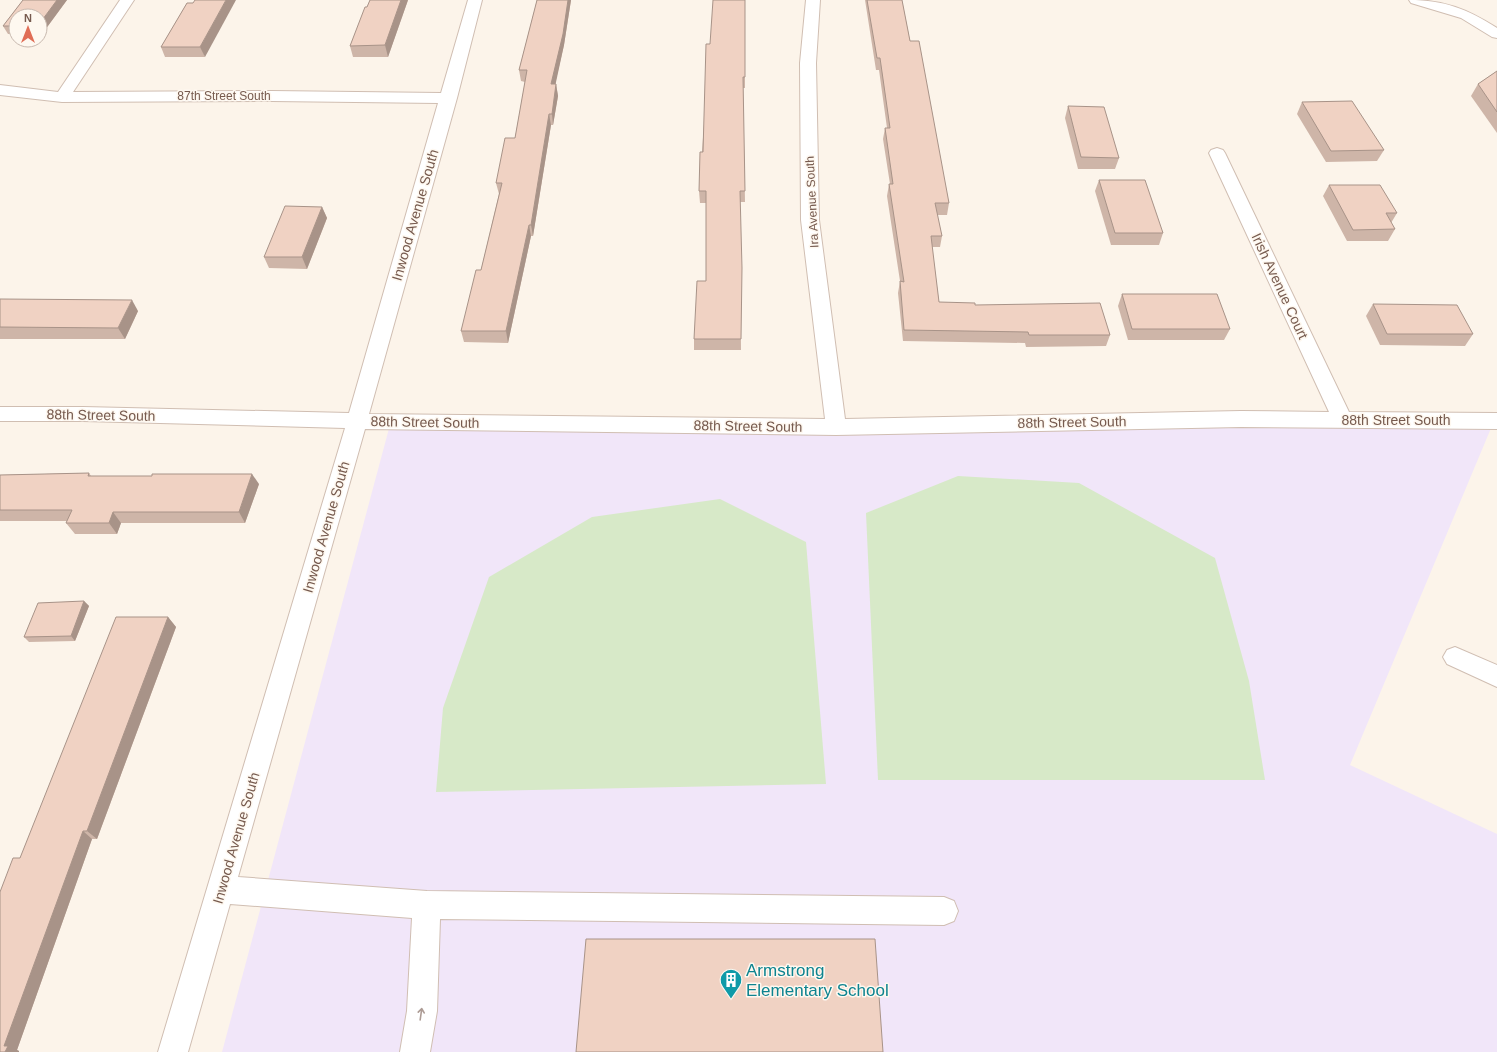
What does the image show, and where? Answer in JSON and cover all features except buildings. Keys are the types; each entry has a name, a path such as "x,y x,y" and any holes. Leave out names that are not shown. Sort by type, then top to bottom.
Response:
{"street":[{"path":"62,97 127,0"},
{"name":"Inwood Avenue South","path":"172,1052 357,421 449,98 475,0"},
{"name":"Ira Avenue South","path":"813,0 808,63 810,220 836,427"},
{"path":"1416,0 1466,15 1497,34"},
{"name":"87th Street South","path":"0,90 62,97 272,96 449,98"},
{"name":"Irish Avenue Court","path":"1217,153 1342,419"},
{"name":"88th Street South","path":"0,414 83,414 357,421 836,427 1233,419 1497,421"},
{"path":"1455,657 1497,676"},
{"path":"220,890 427,905 944,911"},
{"path":"415,1052 422,1011 427,905"}],"shaded area":[{"path":"391,421 1494,421 1350,765 1497,834 1497,1052 222,1052"}],"green space":[{"path":"958,476 1079,483 1215,558 1249,681 1265,780 878,780 866,513"},
{"path":"720,499 806,542 826,784 436,792 443,708 489,577 592,517"}],"place":[{"name":"Armstrong Elementary School","path":"731,1000"}]}
